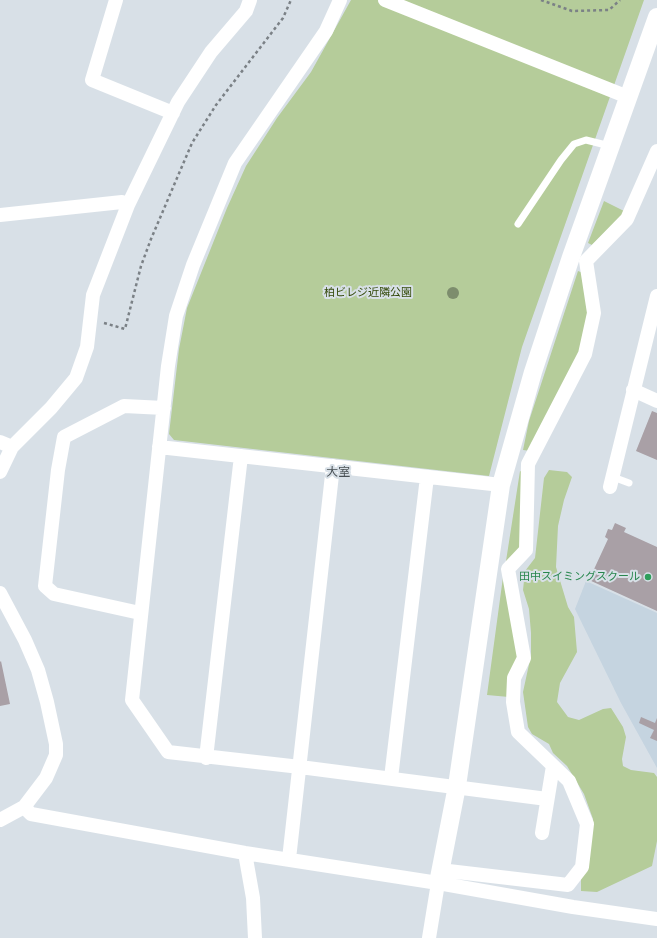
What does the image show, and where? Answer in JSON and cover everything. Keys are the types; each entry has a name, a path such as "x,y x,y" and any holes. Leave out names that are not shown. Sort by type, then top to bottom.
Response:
{"street":[{"path":"116,0 92,80 173,113"},
{"path":"0,472 6,444 51,408 76,378 87,347 94,295 128,206 178,102 211,52 246,11 250,0"},
{"path":"340,0 326,31 235,163 193,265 176,316 168,366 140,613 132,700 168,752 206,758 300,767 457,786 547,799"},
{"path":"385,0 628,97"},
{"path":"429,938 439,877 457,786 501,485 533,372 579,259 611,146 657,17"},
{"path":"579,259 627,219 657,151"},
{"path":"0,215 122,202 128,206"},
{"path":"508,569 526,550 528,464 585,354 594,313 579,259"},
{"path":"612,482 633,390 657,296"},
{"path":"633,390 657,401"},
{"path":"140,613 54,594 46,586 58,470 64,437 124,406 164,408"},
{"path":"159,447 501,485"},
{"path":"206,758 242,456"},
{"path":"508,460 528,464"},
{"path":"289,859 333,466"},
{"path":"391,778 427,477"},
{"path":"489,567 508,569"},
{"path":"24,807 32,814 245,853 439,877 568,884 582,867 587,824 568,781 518,732 513,702 514,678 524,658 508,569"},
{"path":"0,593 25,640 38,670 56,744 56,755 46,778 24,807 0,820"},
{"path":"542,833 553,766"},
{"path":"245,853 253,898 255,938"},
{"path":"439,877 573,907 657,919"}],"lane":[{"path":"518,224 561,160 574,144 586,140 611,146"},
{"path":"612,482 629,483"}],"path":[{"path":"90,320 125,329 149,246 192,143 216,105 283,18 290,0"},
{"path":"540,0 572,11 609,10 620,0"}],"shaded area":[{"path":"586,581 657,613 657,768 621,703 575,609"}],"green space":[{"name":"柏ビレジ近隣公園","path":"351,0 644,0 522,347 489,476 174,440 169,434 179,349 187,308 227,208 246,166 277,118 311,72"},
{"path":"604,201 626,212 592,245 588,243"},
{"path":"578,271 586,274 591,310 582,351 531,451 523,450 529,421"},
{"path":"549,470 567,472 572,477 564,500 558,526 556,567 568,607 574,617 577,652 560,683 557,702 568,717 579,720 603,709 611,708 623,727 626,737 622,759 623,766 631,770 654,773 657,777 657,841 652,866 597,892 581,891 581,879 587,868 593,819 584,794 567,766 553,753 549,744 532,734 528,727 523,692 531,655 529,609 523,590 525,571 535,558 544,478"},
{"path":"520,471 526,474 523,548 510,562 506,561"},
{"path":"503,577 518,658 509,697 487,695"}],"building":[{"path":"652,411 657,413 657,460 636,451"},
{"path":"615,523 626,528 624,532 657,547 657,611 589,580 608,539 605,537 608,529 612,530"},
{"path":"1,661 10,704 0,706 0,662"},
{"path":"641,717 655,723 657,718 657,741 650,738 654,730 639,723"}],"place":[{"name":"田中スイミングスクール","path":"648,577"}],"district":[{"name":"大室","path":"338,473"}]}
